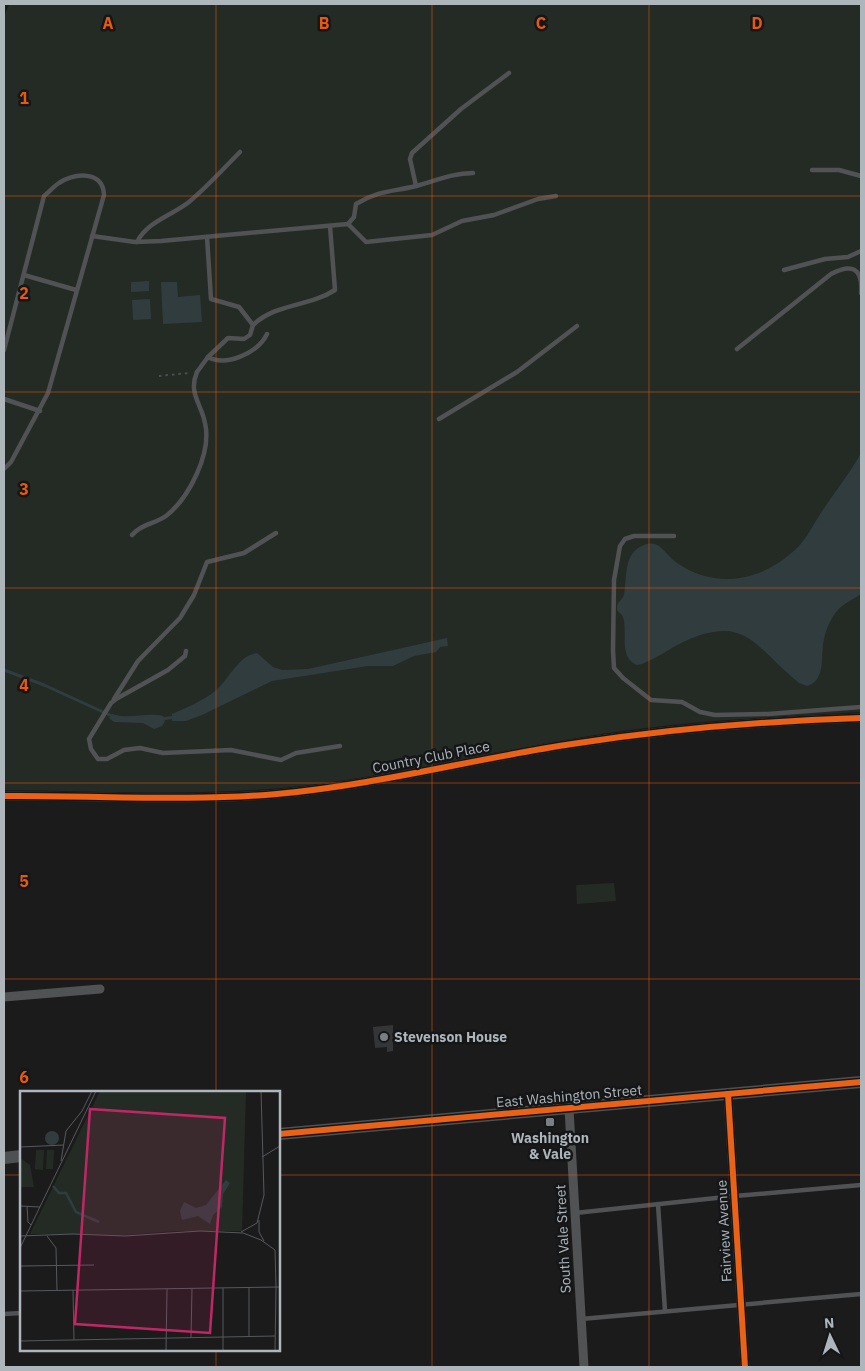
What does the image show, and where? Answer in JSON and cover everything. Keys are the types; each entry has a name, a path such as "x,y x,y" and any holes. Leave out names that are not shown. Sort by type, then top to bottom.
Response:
{"main road":[{"name":"East Washington Street","path":"280,1134 861,1082"},
{"path":"4,1158 20,1156"}],"street":[{"name":"Country Club Place","path":"4,796 182,799 278,794 381,779 572,744 641,734 751,724 861,718"},
{"path":"4,997 100,989"},
{"name":"Fairview Avenue","path":"728,1094 745,1367"},
{"name":"South Vale Street","path":"569,1108 584,1367"}],"lane":[{"path":"416,186 410,159 412,153 461,109 509,73"},
{"path":"137,242 149,226 175,212 190,200 240,152"},
{"path":"812,170 839,170 861,176"},
{"path":"92,236 137,242 348,224 354,217 356,204 384,191 416,186 455,174 473,173"},
{"path":"4,350 44,196 58,184 72,177 86,175 98,179 104,185 104,195 48,393 11,462 4,469"},
{"path":"348,224 366,242 410,238 432,235 462,221 494,215 538,199 556,196"},
{"path":"132,535 136,530 166,516 179,502 201,466 206,429 192,390 197,372 208,357 228,338 244,339 250,335 253,325 260,318 280,308 312,302 335,290 330,226"},
{"path":"207,237 211,299 240,307 253,325"},
{"path":"784,270 824,259 848,257 861,251"},
{"path":"737,349 831,274 843,268 856,270 861,280 861,293"},
{"path":"24,275 76,290"},
{"path":"438,419 517,372 577,326"},
{"path":"208,357 218,362 233,359 259,345 267,334"},
{"path":"4,399 40,411"},
{"path":"276,534 244,553 207,562 194,595 180,618 138,661 88,739 94,756 102,760 124,750 140,748 163,753 231,750 281,760 296,752 340,746"},
{"path":"674,536 634,536 625,540 620,546 614,588 613,650 614,668 623,678 651,700 676,701 700,712 715,715 775,714 861,707"},
{"path":"112,703 168,670 186,656 186,651"},
{"path":"575,1213 735,1196 861,1186"},
{"path":"658,1204 665,1311"},
{"path":"581,1319 861,1294"},
{"path":"4,1314 20,1313"}],"path":[{"path":"159,376 197,372"}],"shaded area":[{"path":"9,4 861,4 861,712 725,720 623,731 550,742 359,778 281,788 212,792 4,790 4,17"},
{"path":"149,281 149,291 131,292 131,282"},
{"path":"161,282 177,282 178,297 200,295 202,322 163,324"},
{"path":"150,299 151,319 133,320 132,300"},
{"path":"861,453 861,594 839,608 830,622 824,641 821,669 813,683 807,686 799,683 748,638 736,633 722,631 705,634 683,642 642,664 637,665 631,661 626,650 623,617 617,608 624,595 628,562 635,551 647,544 657,545 677,563 708,577 738,578 768,569 782,561 802,542"},
{"path":"447,638 448,646 440,647 436,652 414,656 393,666 368,666 272,681 202,715 186,721 172,721 172,714 214,692 239,663 250,655 257,653 273,667 282,670 308,669"},
{"path":"112,714 118,716 156,715 163,716 165,721 162,726 154,729 143,723 114,722 109,718"},
{"path":"614,883 616,901 577,904 576,885"}],"building":[{"name":"Stevenson House","path":"393,1025 393,1051 387,1052 387,1047 375,1048 373,1027"}],"waterway":[{"path":"4,670 44,685 114,717"},
{"path":"162,719 175,717"}],"cycle path":[{"path":"4,796 209,798 277,794 388,778 535,750 644,734 716,726 861,718"},
{"path":"280,1134 861,1082"},
{"path":"728,1094 745,1367"}],"place":[{"name":"Stevenson House","path":"384,1037"},
{"name":"Washington & Vale","path":"550,1122"}]}
